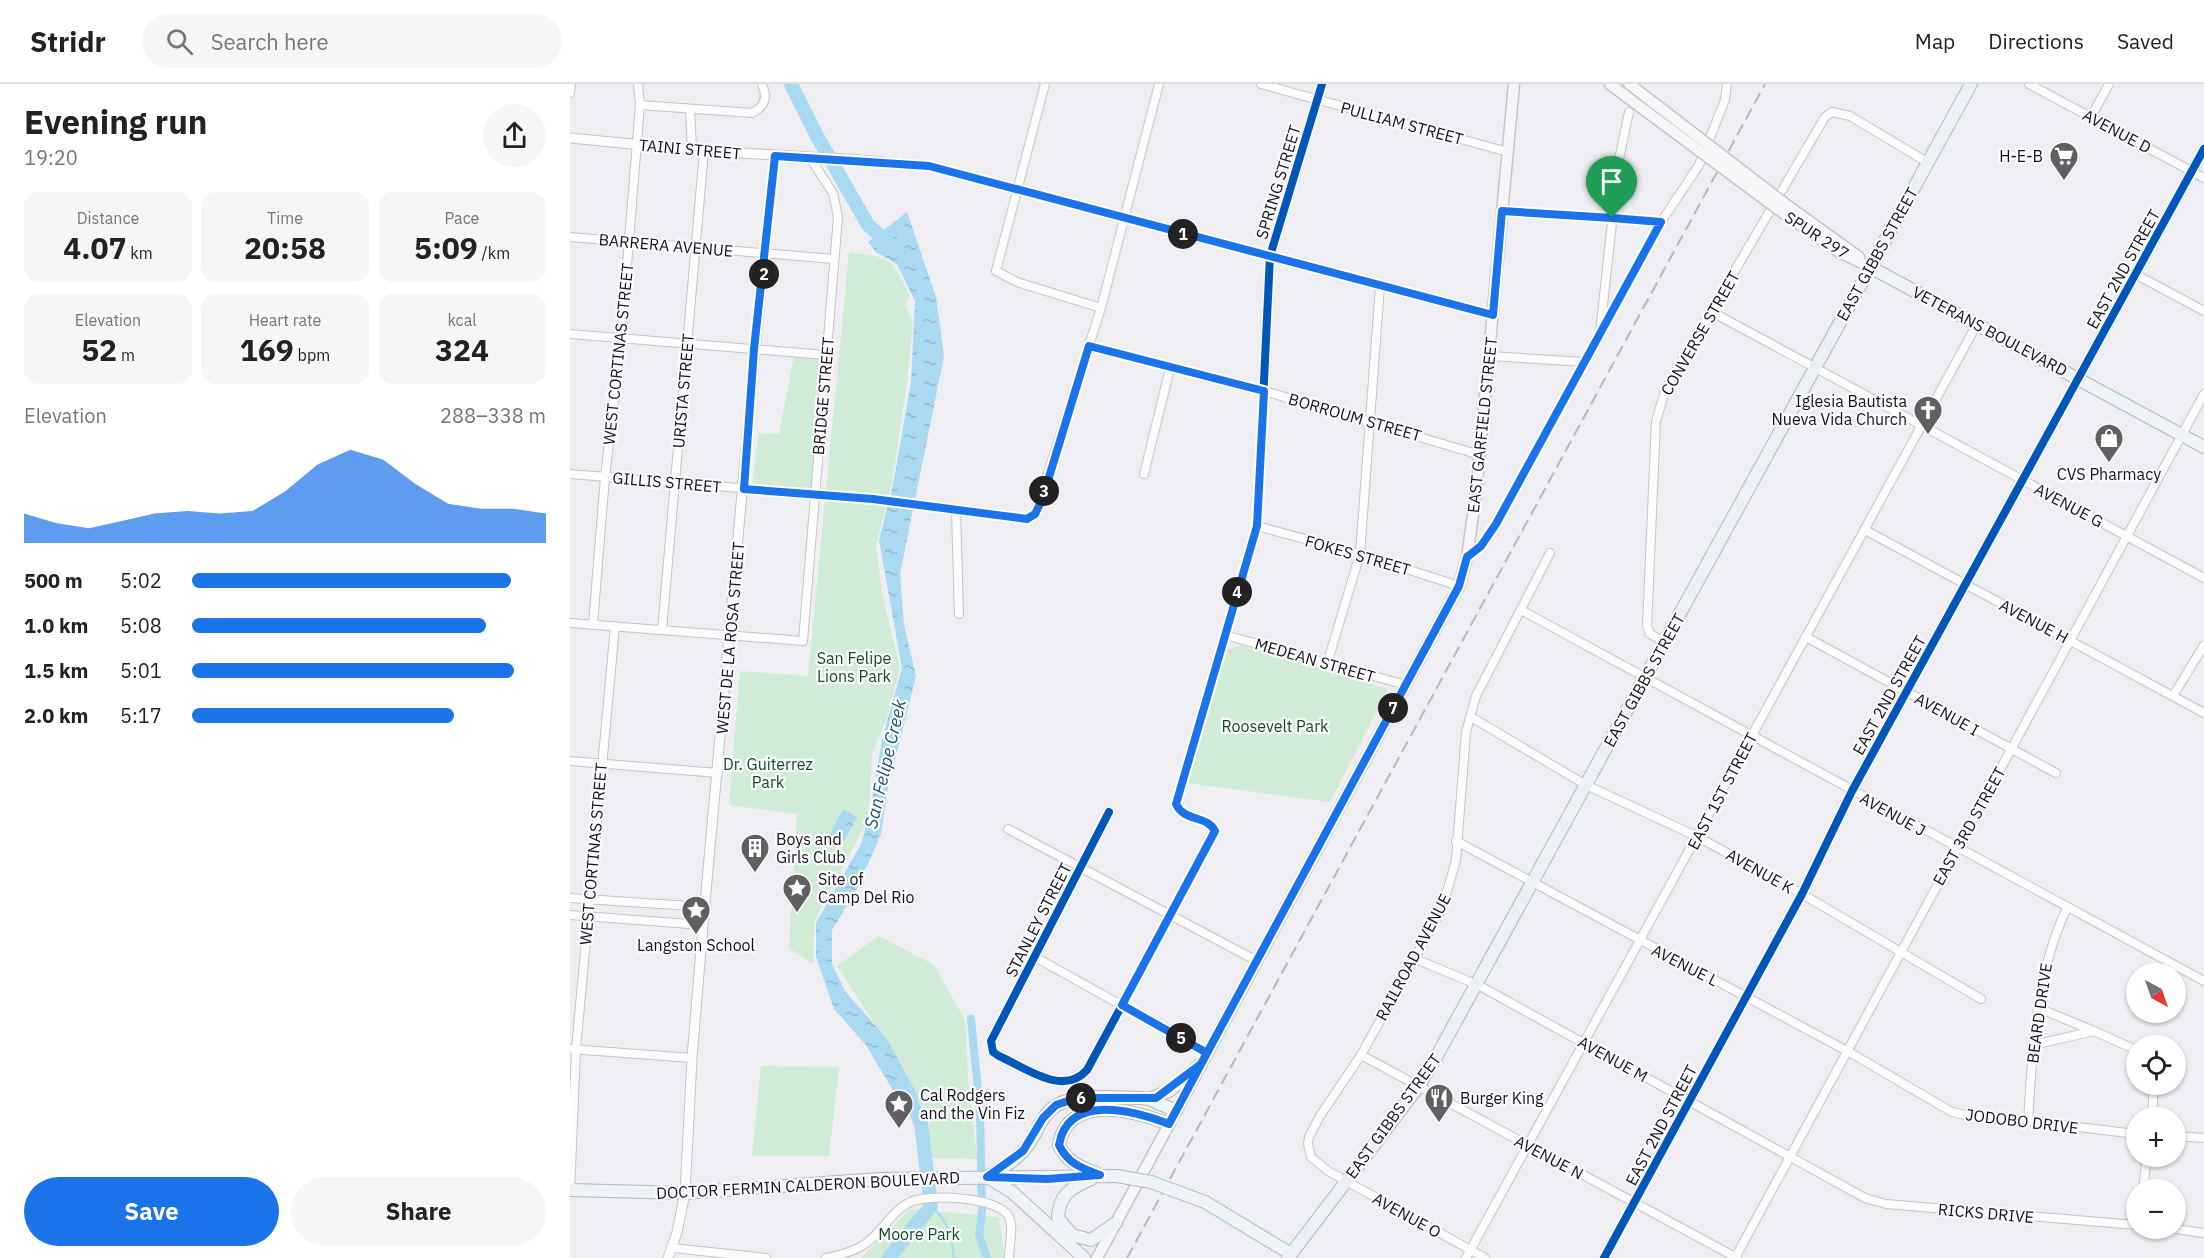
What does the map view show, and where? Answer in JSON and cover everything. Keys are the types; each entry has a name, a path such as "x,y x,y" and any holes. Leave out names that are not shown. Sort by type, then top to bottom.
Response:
{"highway":[{"name":"EAST GIBBS STREET","path":"1292,1257 1418,1087 1478,985 1971,84"}],"main road":[{"name":"EAST GARFIELD STREET","path":"1097,1258 1459,586 1467,557 1480,455 1514,84"},
{"name":"SPUR 297","path":"1610,84 1782,207"},
{"name":"SPUR 297","path":"1633,87 1839,252 1870,267"},
{"name":"VETERANS BOULEVARD","path":"1870,267 2204,447"},
{"path":"1084,1258 1012,1192 987,1177 1023,1151 1043,1118 1056,1105 1077,1098 1149,1099 1169,1091 1204,1059"},
{"path":"1149,1099 1176,1111"},
{"path":"1100,1175 1073,1164 1064,1156 1059,1145 1065,1126 1072,1118 1094,1111 1127,1112 1148,1116 1169,1124"},
{"path":"1100,1175 1070,1188 1063,1195 1058,1218 1072,1235 1091,1240 1116,1223"},
{"name":"DOCTOR FERMIN CALDERON BOULEVARD","path":"570,1191 685,1193 879,1179 987,1177 1047,1179 1117,1176 1151,1182 1205,1202 1292,1257"}],"street":[{"path":"570,93 571,84"},
{"name":"WEST CORTINAS STREET","path":"593,624 605,477 621,338 640,105 638,84"},
{"path":"640,105 752,113 763,106 766,99 762,84"},
{"path":"1045,84 996,272 1017,282 1101,308"},
{"name":"GILLIS STREET","path":"570,474 873,499 1027,519 1035,514 1101,308 1158,84"},
{"name":"PULLIAM STREET","path":"1261,84 1508,152"},
{"name":"SPRING STREET","path":"1170,915 1215,831 1209,823 1183,814 1176,804 1257,526 1270,256 1322,84"},
{"path":"1467,557 1481,546 1496,524 1661,222 1699,165 1725,100 1727,84"},
{"name":"AVENUE D","path":"2029,84 2204,178"},
{"path":"2091,117 2109,84"},
{"path":"690,109 692,150"},
{"path":"1599,336 1619,159 1629,112"},
{"name":"CONVERSE STREET","path":"1665,642 1650,634 1647,626 1658,408 1666,388 1819,125 1832,112 1850,116 1927,162"},
{"name":"TAINI STREET","path":"570,138 704,151 929,166 1493,315"},
{"name":"EAST 2ND STREET","path":"1604,1258 1802,894 1852,791 2204,149"},
{"name":"URISTA STREET","path":"662,630 704,151"},
{"name":"WEST DE LA ROSA STREET","path":"668,1258 673,1248 685,1193 692,1058 703,925 744,489 754,349 775,156"},
{"name":"BRIDGE STREET","path":"730,635 803,641 837,205 827,182 810,158"},
{"path":"1502,211 1661,222"},
{"name":"BARRERA AVENUE","path":"570,237 628,240 834,260"},
{"path":"2135,274 2204,311"},
{"path":"1327,664 1360,554 1380,286"},
{"name":"AVENUE G","path":"1712,312 2204,578"},
{"name":"EAST 1ST STREET","path":"1468,1254 1977,324"},
{"path":"570,334 826,355"},
{"name":"BORROUM STREET","path":"1089,346 1264,391 1480,455"},
{"path":"1489,356 1584,362"},
{"path":"1144,474 1170,368"},
{"name":"EAST 3RD STREET","path":"1736,1258 2204,394"},
{"path":"956,511 959,614"},
{"name":"FOKES STREET","path":"1257,526 1360,554 1459,586"},
{"name":"AVENUE H","path":"1864,530 2204,713"},
{"name":"RAILROAD AVENUE","path":"1308,1144 1320,1116 1361,1055 1445,900 1456,860 1466,732 1476,696 1550,553"},
{"name":"AVENUE J","path":"1521,610 1957,849 2204,981"},
{"path":"570,623 730,635"},
{"name":"WEST CORTINAS STREET","path":"570,1191 573,1049 591,899 600,763 615,626"},
{"name":"MEDEAN STREET","path":"1225,635 1406,685"},
{"name":"AVENUE I","path":"1806,636 2056,773"},
{"path":"2173,696 2204,645"},
{"name":"AVENUE K","path":"1471,717 1586,785 1698,837 1802,894 1902,950 1982,999"},
{"path":"570,761 718,773"},
{"name":"STANLEY STREET","path":"1110,812 991,1041 993,1052 1059,1083 1080,1078 1088,1070 1122,1005"},
{"path":"1008,829 1257,961"},
{"name":"AVENUE L","path":"1456,841 1532,884 1849,1052 1913,1090"},
{"path":"570,898 705,907"},
{"name":"BEARD DRIVE","path":"2028,1121 2038,1008 2049,948 2067,908"},
{"path":"570,915 703,925"},
{"path":"1122,1005 1170,915"},
{"path":"1035,957 1122,1005 1204,1059"},
{"name":"AVENUE M","path":"1413,958 1478,985 1841,1185"},
{"path":"2038,1008 2126,1045"},
{"path":"2033,1045 2094,1031"},
{"path":"573,1049 692,1058"},
{"name":"AVENUE N","path":"1361,1055 1736,1258"},
{"name":"JODOBO DRIVE","path":"1913,1090 1952,1112 1978,1118 2028,1121 2126,1133"},
{"path":"2186,1137 2204,1138"},
{"name":"AVENUE O","path":"1308,1144 1311,1157 1328,1172 1347,1181 1468,1254 1485,1258"},
{"name":"RICKS DRIVE","path":"1841,1185 1866,1198 1886,1204 2126,1224"},
{"path":"826,1258 846,1253 868,1242 902,1206 914,1200 952,1199 990,1203 1003,1209 1011,1220 1009,1258"},
{"path":"2186,1230 2204,1233"},
{"path":"673,1248 766,1258"}],"green space":[{"name":"San Felipe Lions Park","path":"849,253 874,256 889,261 899,273 910,296 905,306 913,321 908,374 893,478 876,545 882,592 900,668 887,718 872,753 870,799 866,824 815,920 813,964 789,948 797,814 729,805 740,671 808,676"},
{"path":"794,356 820,359 815,490 752,484 759,433 779,434"},
{"name":"Roosevelt Park","path":"1242,645 1388,689 1330,802 1186,783 1227,650"},
{"path":"879,936 934,965 966,1022 968,1078 977,1159 926,1158 930,1120 872,1020 837,966"},
{"path":"761,1066 839,1067 829,1156 752,1156"},
{"name":"Moore Park","path":"910,1209 999,1217 1005,1258 861,1258"}],"water":[{"path":"907,212 936,297 944,356 900,574 904,625 916,676 887,792 881,834 858,887 832,930 832,964 845,991 887,1039 918,1096 907,1114 866,1045 834,1009 816,957 816,923 861,844 870,812 882,740 902,668 879,540 893,485 911,383 915,301 897,264 876,252 868,242"},
{"path":"843,809 857,817 844,841 830,834"}],"waterway":[{"name":"San Felipe Creek","path":"791,84 817,136 868,225 892,246"},
{"path":"971,1019 980,1111 982,1211 979,1235 987,1258"},
{"name":"San Felipe Creek","path":"889,1258 931,1206 921,1123 905,1088"},
{"path":"931,1206 937,1211 948,1229 954,1258"}],"railway":[{"path":"1127,1258 1765,84"}],"cycle path":[{"path":"1109,812 991,1041 993,1052 999,1056 1032,1073 1056,1081 1077,1078 1087,1070 1216,831 1207,823 1184,814 1176,804 1257,526 1270,256 1322,84"},
{"path":"1604,1258 1802,894 1852,791 2204,149"}],"place":[{"name":"H-E-B","path":"2064,182"},
{"name":"Iglesia Bautista Nueva Vida Church","path":"1928,436"},
{"name":"CVS Pharmacy","path":"2109,464"},
{"name":"Boys and Girls Club","path":"755,874"},
{"name":"Site of Camp Del Rio","path":"797,914"},
{"name":"Langston School","path":"696,936"},
{"name":"Burger King","path":"1439,1124"},
{"name":"Cal Rodgers and the Vin Fiz","path":"899,1130"}],"route":[{"path":"1612,218 1502,211 1493,315 1123,219 952,171 907,164 775,156 754,349 744,489 873,499 942,510 1027,519 1035,514 1042,500 1089,346 1264,391 1257,526 1176,804 1183,814 1209,823 1215,831 1122,1005 1207,1053 1169,1124 1148,1116 1127,1112 1094,1111 1079,1113 1072,1118 1061,1135 1059,1145 1064,1156 1073,1164 1100,1175 1047,1179 987,1177 1023,1151 1043,1118 1056,1105 1077,1098 1156,1098 1169,1091 1201,1064 1207,1053 1232,1007 1331,823 1433,636 1459,586 1467,557 1481,546 1496,524 1661,222 1612,218"}],"park label":[{"name":"Dr. Guiterrez Park","path":"768,773"}]}
